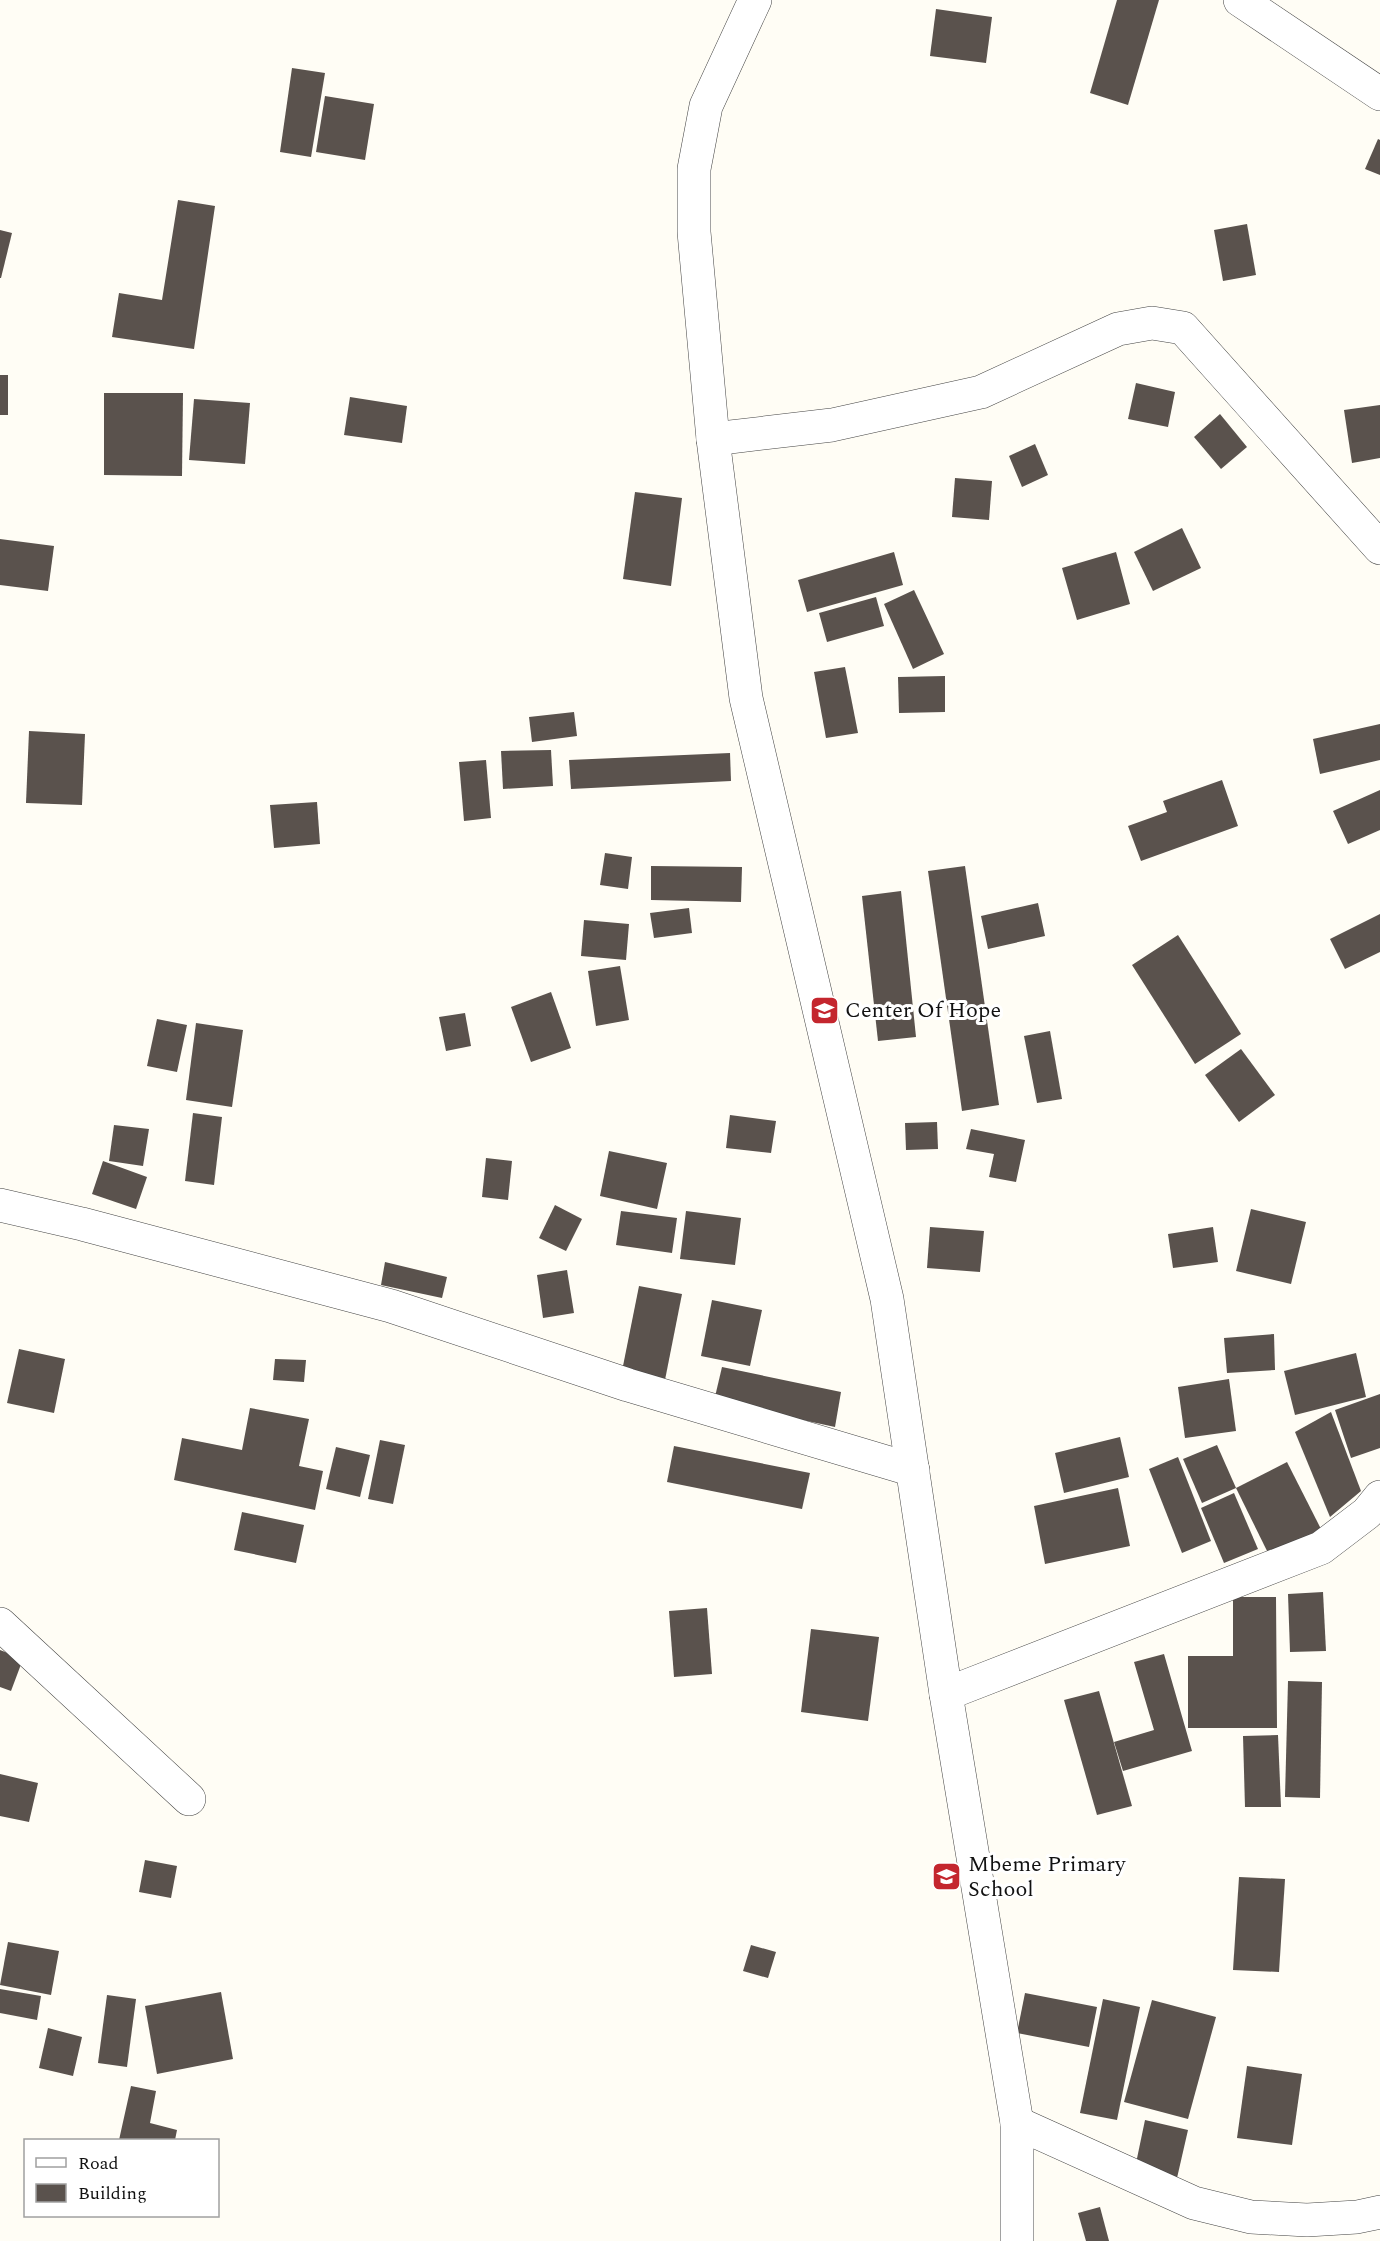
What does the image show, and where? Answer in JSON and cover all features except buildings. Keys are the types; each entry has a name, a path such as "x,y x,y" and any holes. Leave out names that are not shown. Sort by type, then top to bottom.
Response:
{"street":[{"path":"755,0 706,106 694,169 694,232 713,439 747,698 887,1299 946,1694 1017,2123 1017,2241"},
{"path":"1240,0 1380,94"},
{"path":"713,439 832,425 981,392 1118,329 1152,323 1183,328 1380,548"},
{"path":"0,1205 82,1224 391,1306 628,1385 913,1470"},
{"path":"946,1694 1321,1548 1367,1513 1380,1497"},
{"path":"0,1624 189,1799"},
{"path":"1017,2123 1194,2203 1251,2217 1308,2220 1357,2217 1380,2212"}],"place":[{"name":"Center Of Hope","path":"824,1010"},
{"name":"Mbeme Primary School","path":"947,1877"}]}
